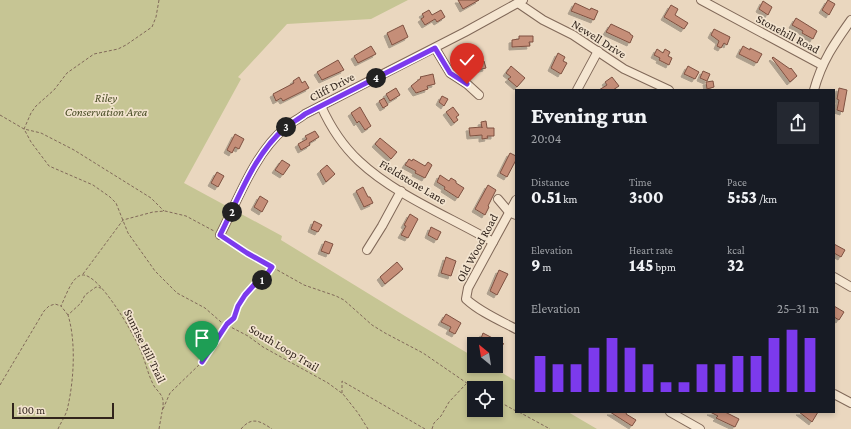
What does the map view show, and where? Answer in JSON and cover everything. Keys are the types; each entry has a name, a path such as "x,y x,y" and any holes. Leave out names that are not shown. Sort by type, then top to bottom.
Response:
{"street":[{"name":"Stonehill Road","path":"701,0 822,65"},
{"name":"Cliff Drive","path":"220,235 251,172 264,151 275,137 286,127 321,106 435,48 521,1"},
{"name":"Newell Drive","path":"521,1 543,20 573,35 624,69 667,89"},
{"path":"814,89 822,65 830,50 851,20"},
{"path":"435,48 450,73 467,84 479,95"},
{"path":"579,89 598,51"},
{"name":"Fieldstone Lane","path":"321,106 325,115 341,139 358,160 374,173 401,192 471,229 492,242"},
{"path":"367,250 401,192"},
{"path":"498,199 513,214"},
{"name":"Old Wood Road","path":"513,214 492,242 468,288 466,299 482,311 515,328"},
{"path":"835,278 851,286"},
{"path":"835,395 851,403"},
{"path":"672,413 700,429"}],"path":[{"path":"24,129 36,106 54,90 67,73 94,54 118,49 152,27 156,17 159,0"},
{"path":"0,115 24,129 41,133 74,150 151,198 165,211"},
{"name":"South Loop Trail","path":"24,129 31,142 49,166 93,185 116,203 128,233 155,271 177,293 205,308 221,322 227,324 263,347 328,383 342,394 358,413 368,429"},
{"path":"61,306 73,281 76,277 83,274 123,220 153,212 165,211 186,216 304,285 340,298 372,325 422,353 467,383 449,402 441,416 434,423 432,429"},
{"path":"159,429 162,412 170,393 202,362 227,324 234,318 238,306 245,295 254,285 263,280 272,267"},
{"name":"Sunrise Hill Trail","path":"83,274 89,276 119,310 139,346 153,385 162,397 162,412"},
{"path":"68,315 82,303 85,295 96,287 101,288"},
{"path":"0,385 44,311 48,306 55,304 61,306 68,315 73,340 72,375 68,408 58,429"},
{"path":"342,394 342,381 426,429"},
{"path":"503,404 515,410"},
{"path":"521,413 550,429"},
{"path":"241,429 245,423 254,420 272,429"}],"green space":[{"name":"Riley Conservation Area","path":"0,0 408,0 371,19 287,24 238,77 241,79 184,183 282,236 281,240 467,353 467,373 502,373 515,380 515,413 570,413 597,429 0,429"}],"building":[{"path":"458,0 479,0 463,9"},
{"path":"828,0 835,4 829,15 822,10"},
{"path":"763,1 772,7 768,15 759,9"},
{"path":"575,3 590,10 591,8 598,11 594,20 571,11"},
{"path":"671,5 678,9 675,15 688,23 684,29 664,17"},
{"path":"429,10 432,15 441,10 445,17 437,22 435,19 425,25 421,19 424,17 422,14"},
{"path":"796,18 817,31 813,39 792,25"},
{"path":"611,24 633,36 630,43 606,32"},
{"path":"403,25 408,37 392,45 387,33"},
{"path":"714,29 730,37 727,45 724,43 721,48 717,46 719,41 711,35"},
{"path":"519,36 533,36 533,42 529,42 530,46 512,47 512,40 519,39"},
{"path":"371,46 376,54 358,63 354,56"},
{"path":"743,46 762,54 757,63 739,54"},
{"path":"477,47 480,58 482,57 486,68 478,70 476,62 472,64 468,50"},
{"path":"657,49 663,53 665,49 670,52 668,56 672,58 669,65 659,60 660,58 654,55"},
{"path":"558,53 565,57 563,61 567,63 561,74 551,68"},
{"path":"773,57 790,69 791,68 797,76 790,82 772,58"},
{"path":"338,60 344,70 322,80 317,72"},
{"path":"511,66 525,78 517,87 508,79 511,77 506,73"},
{"path":"688,66 699,72 695,79 684,74"},
{"path":"703,71 710,74 707,81 700,78"},
{"path":"433,74 435,84 427,86 428,89 416,93 411,86 421,78 420,77"},
{"path":"299,77 302,83 305,81 309,88 283,101 281,98 276,101 273,94 294,83 293,81"},
{"path":"612,77 619,86 614,89 601,89 607,85 605,82"},
{"path":"713,81 714,87 707,89 706,82"},
{"path":"396,88 400,95 390,101 386,94"},
{"path":"839,88 847,90 843,112 837,110"},
{"path":"442,96 448,99 444,106 439,102"},
{"path":"384,98 388,105 383,108 379,101"},
{"path":"360,107 371,126 365,130 359,121 357,123 351,113"},
{"path":"453,107 459,115 456,117 458,120 454,123 446,112"},
{"path":"486,121 487,128 494,128 494,136 487,136 488,138 482,139 482,135 470,136 469,128 482,127 481,122"},
{"path":"315,131 319,137 309,143 310,145 301,150 298,144 307,139 305,136"},
{"path":"235,134 244,139 239,149 235,147 232,153 227,150"},
{"path":"380,138 397,152 391,159 375,144"},
{"path":"510,153 515,156 515,162 507,177 500,173"},
{"path":"409,159 412,161 413,159 425,166 428,162 432,165 425,178 415,173 416,171 405,165"},
{"path":"282,160 290,165 283,175 275,170"},
{"path":"327,165 335,174 326,182 320,171"},
{"path":"217,172 224,176 218,187 211,183"},
{"path":"440,175 449,181 451,178 464,188 458,198 444,189 445,187 437,182"},
{"path":"488,185 496,190 485,215 475,209"},
{"path":"363,187 373,203 364,207 356,191"},
{"path":"260,196 268,201 262,212 254,207"},
{"path":"410,214 418,219 408,238 401,235"},
{"path":"314,221 322,225 318,232 311,229"},
{"path":"431,227 441,232 437,240 428,235"},
{"path":"325,241 333,244 329,254 321,251"},
{"path":"835,245 845,250 841,257 835,254"},
{"path":"446,257 456,261 451,276 441,273"},
{"path":"397,262 403,269 385,284 380,277"},
{"path":"499,270 508,274 497,295 490,291"},
{"path":"835,307 844,312 839,320 835,318"},
{"path":"446,314 461,323 455,334 449,331 451,327 441,322"},
{"path":"483,333 491,337 482,337"},
{"path":"612,413 626,413 636,420 632,426"},
{"path":"712,413 727,413 739,419 735,427 716,418 718,416"},
{"path":"800,413 817,413 812,422"}],"route":[{"path":"202,362 227,324 234,318 238,306 245,295 254,285 263,280 272,267 220,235 251,172 275,137 286,127 305,114 435,48 450,73 467,84"}]}
